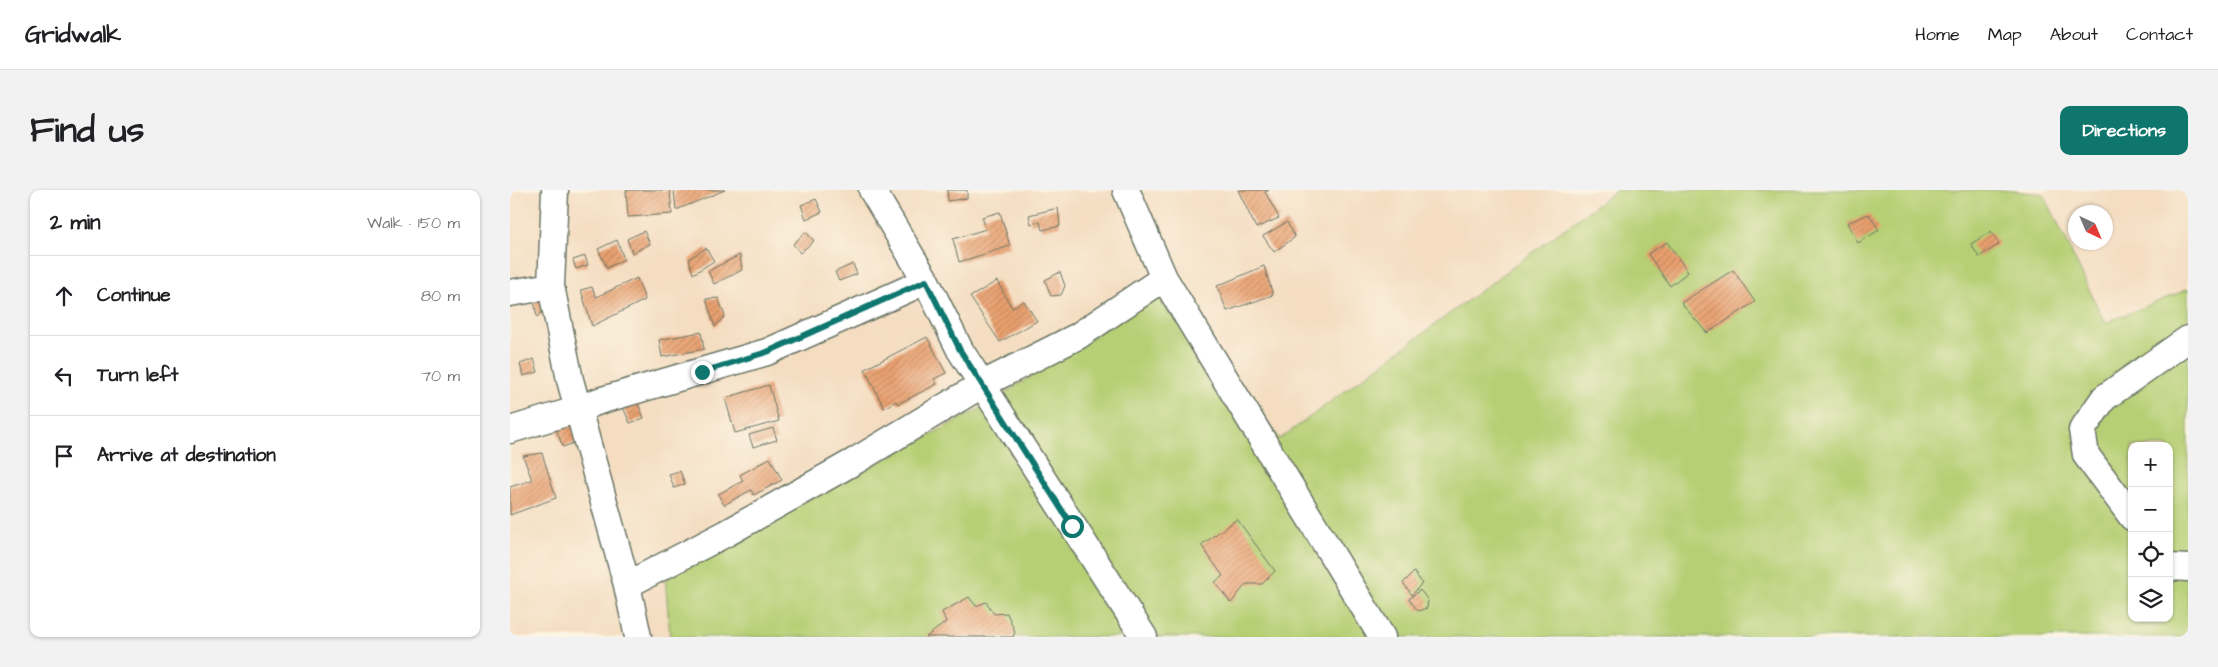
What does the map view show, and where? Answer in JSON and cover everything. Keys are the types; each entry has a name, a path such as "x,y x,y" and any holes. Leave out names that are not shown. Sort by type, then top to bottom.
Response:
{"street":[{"path":"555,190 552,286 570,380 628,585 638,637"},
{"path":"872,190 926,281 960,350 1144,637"},
{"path":"1126,190 1164,278 1382,637"},
{"path":"628,585 855,462 983,384 1078,336 1164,278"},
{"path":"510,430 579,409 599,400 767,352 926,281"},
{"path":"510,293 552,286"},
{"path":"2128,511 2086,455 2082,430 2104,398 2188,339"},
{"path":"2173,567 2188,568"}],"green space":[{"path":"1617,190 2004,190 2044,194 2068,245 2068,250 2070,250 2105,323 2188,289 2188,637 670,637 665,576 985,406 1167,289 1280,439"}],"building":[{"path":"626,190 670,190 672,214 628,217"},
{"path":"674,190 725,190 676,210"},
{"path":"947,190 967,190 967,198 948,201"},
{"path":"1238,190 1269,190 1265,192 1279,218 1256,228"},
{"path":"816,199 822,212 806,219 801,205"},
{"path":"1058,208 1060,226 1042,230 1040,222 1031,224 1029,215"},
{"path":"1000,212 1010,246 959,262 953,239 986,229 982,217"},
{"path":"1869,214 1879,230 1858,243 1847,223"},
{"path":"1287,222 1295,237 1274,252 1263,236"},
{"path":"644,231 650,244 632,253 627,239"},
{"path":"1991,231 1999,244 1979,257 1971,244"},
{"path":"806,232 814,241 800,253 793,244"},
{"path":"617,240 624,259 607,268 598,249"},
{"path":"1667,242 1688,272 1670,286 1648,254"},
{"path":"706,248 714,261 693,274 689,259"},
{"path":"740,255 742,270 714,284 708,271"},
{"path":"585,256 588,265 576,269 573,260"},
{"path":"853,264 857,274 839,281 835,272"},
{"path":"1264,266 1273,295 1227,311 1217,286"},
{"path":"1733,270 1755,302 1707,333 1681,303"},
{"path":"1060,272 1065,286 1061,295 1051,296 1045,280"},
{"path":"637,278 645,300 592,326 581,290 592,287 596,297"},
{"path":"997,281 1012,308 1024,301 1037,321 1000,342 970,297"},
{"path":"545,296 547,308 537,317 534,301"},
{"path":"718,298 725,316 715,327 706,299"},
{"path":"701,332 704,349 662,357 659,340"},
{"path":"927,337 946,373 934,379 937,384 898,404 896,401 884,408 865,369"},
{"path":"534,359 538,372 523,376 520,364"},
{"path":"769,385 779,421 735,433 725,398"},
{"path":"636,399 644,418 630,423 622,405"},
{"path":"571,422 579,441 563,447 556,429"},
{"path":"773,428 777,440 753,447 749,435"},
{"path":"542,453 556,498 510,515 510,487 532,480 523,456"},
{"path":"770,458 782,480 754,495 751,490 724,505 718,494 743,481 740,475"},
{"path":"680,471 685,484 674,488 669,474"},
{"path":"1237,519 1275,571 1262,584 1246,584 1231,603 1215,582 1223,576 1201,545"},
{"path":"1414,572 1422,583 1412,595 1403,583"},
{"path":"1420,590 1428,600 1427,608 1418,611 1409,599"},
{"path":"969,597 976,606 986,602 994,614 1007,613 1015,632 1013,637 926,637 946,622 942,612"}],"route":[{"path":"702,372 767,352 926,281 960,350 1072,526"}]}
